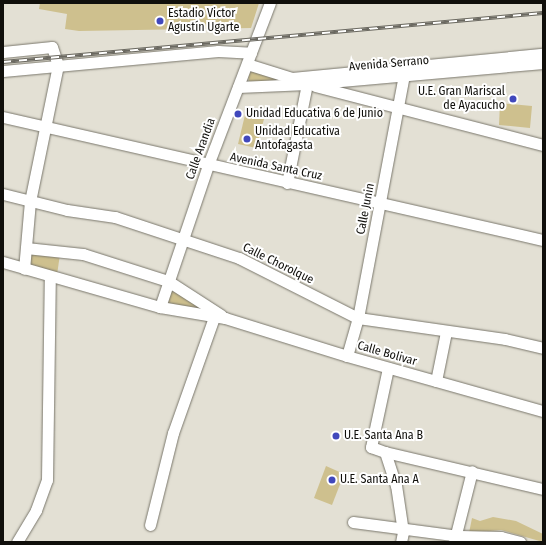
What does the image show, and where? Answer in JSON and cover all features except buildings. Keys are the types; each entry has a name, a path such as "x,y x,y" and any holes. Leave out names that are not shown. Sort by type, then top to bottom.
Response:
{"street":[{"name":"Calle Arandia","path":"160,306 208,165 270,3"},
{"path":"3,52 52,47 58,65 47,127 30,201 24,269"},
{"path":"3,72 58,65 218,51 251,53"},
{"name":"Avenida Serrano","path":"238,87 405,71 543,54"},
{"name":"Avenida Serrano","path":"405,71 543,63"},
{"name":"Avenida Serrano","path":"247,64 292,78 307,80"},
{"name":"Calle Junin","path":"348,356 358,318 405,71"},
{"path":"287,183 307,80 398,108 543,145"},
{"name":"Avenida Santa Cruz","path":"3,117 287,183 380,202 543,240"},
{"name":"Calle Chorolque","path":"3,194 30,201 115,217 238,258 358,318 446,332 505,339 543,348"},
{"path":"26,248 83,254 168,281 225,318"},
{"path":"3,262 160,306 225,318"},
{"path":"17,542 36,510 47,480 50,276"},
{"path":"150,525 173,433 214,316"},
{"name":"Calle Bolivar","path":"225,318 388,368 543,411"},
{"path":"436,381 446,332"},
{"path":"388,368 371,446 385,452 472,471 543,489"},
{"path":"385,452 396,485 403,530 401,542"},
{"path":"455,539 472,471"},
{"path":"353,522 392,526 403,530 455,539 501,537 520,542"}],"shaded area":[{"name":"Estadio Victor Agustín Ugarte","path":"40,3 259,3 251,28 79,31 65,29 67,14 39,9"},
{"path":"257,71 285,80 254,84 249,81 248,76 251,72"},
{"path":"500,103 532,106 530,128 499,125"},
{"path":"245,115 264,119 256,148 238,144"},
{"path":"27,250 60,254 57,275 26,268"},
{"path":"170,284 218,316 163,305"},
{"path":"326,466 344,474 332,505 314,498"},
{"path":"493,517 516,521 543,534 543,542 501,530 469,533 472,518 480,521"}],"railway":[{"path":"3,62 543,13"}],"place":[{"name":"Estadio Victor Agustín Ugarte","path":"160,21"},
{"name":"U.E. Gran Mariscal de Ayacucho","path":"513,99"},
{"name":"Unidad Educativa 6 de Junio","path":"238,114"},
{"name":"Unidad Educativa Antofagasta","path":"247,139"},
{"name":"U.E. Santa Ana B","path":"336,436"},
{"name":"U.E. Santa Ana A","path":"332,480"}]}
